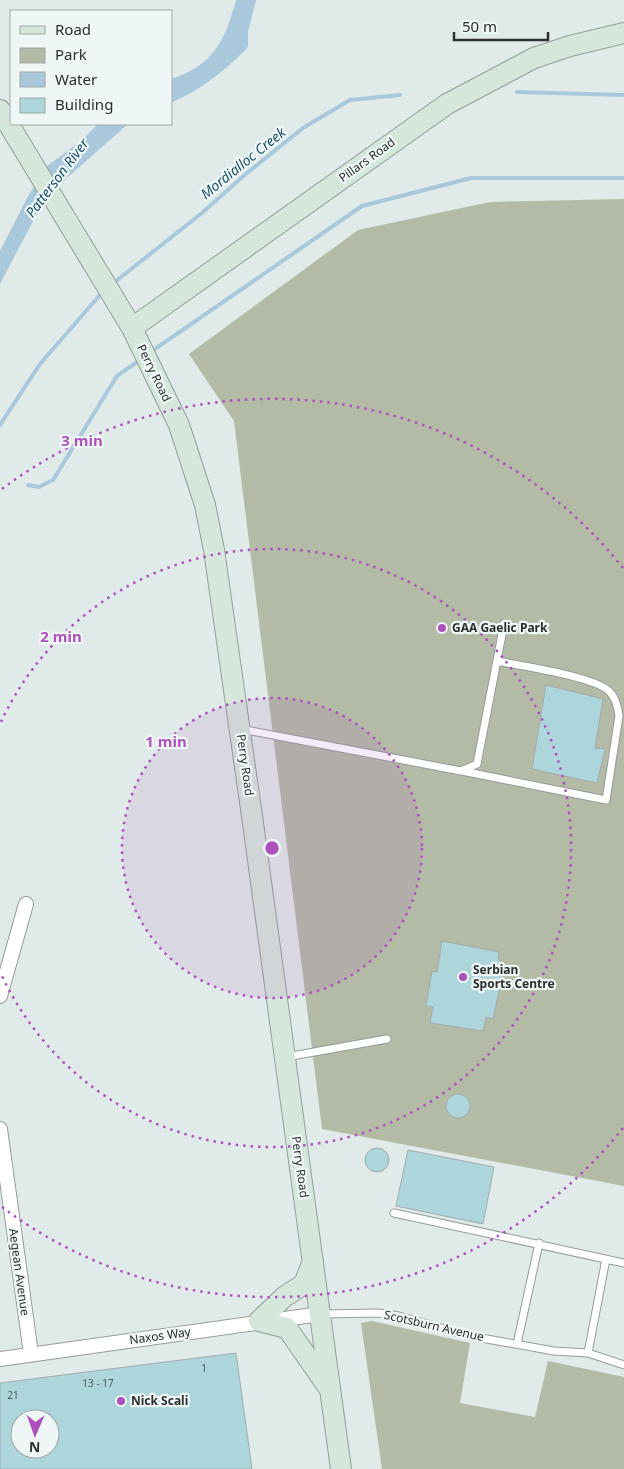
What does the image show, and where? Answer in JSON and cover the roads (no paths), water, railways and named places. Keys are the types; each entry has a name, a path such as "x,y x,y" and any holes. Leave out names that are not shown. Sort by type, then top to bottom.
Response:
{"main road":[{"name":"Pillars Road","path":"132,328 447,104 534,58 570,46 624,33"},
{"name":"Perry Road","path":"0,110 132,328 179,425 205,505 214,550 240,729 341,1469"},
{"path":"259,1321 284,1297 304,1284 313,1260"},
{"path":"259,1321 287,1328 330,1390"}],"street":[{"path":"0,996 26,904"},
{"name":"Aegean Avenue","path":"0,1129 31,1354"},
{"name":"Naxos Way","path":"0,1359 259,1321 320,1314"}],"lane":[{"path":"461,771 477,764 504,624"},
{"path":"240,729 606,800 619,716 617,702 609,691 593,682 496,661"},
{"path":"285,1057 387,1039"},
{"path":"394,1213 624,1263"},
{"path":"517,1344 539,1243"},
{"path":"588,1353 606,1259"},
{"name":"Scotsburn Avenue","path":"320,1314 378,1313 399,1316 470,1336 554,1351 588,1353 624,1365"}],"water":[{"path":"236,0 256,0 248,32 248,47 212,79 193,92 172,102 172,79 186,73 208,58 222,39"},
{"name":"Patterson River","path":"97,125 127,125 60,184 41,206 0,284 0,251 27,198 47,166 81,141"}],"waterway":[{"name":"Mordialloc Creek","path":"517,92 624,95"},
{"name":"Mordialloc Creek","path":"116,281 202,213 247,173 303,128 350,100 400,95"},
{"path":"155,349 362,206 471,178 624,178"},
{"name":"Mordialloc Creek","path":"0,425 40,364 99,296"},
{"path":"28,485 39,487 53,480 117,376 137,362"}],"place":[{"name":"GAA Gaelic Park","path":"442,628"},
{"name":"Serbian Sports Centre","path":"463,977"},
{"name":"Nick Scali","path":"121,1401"}]}
